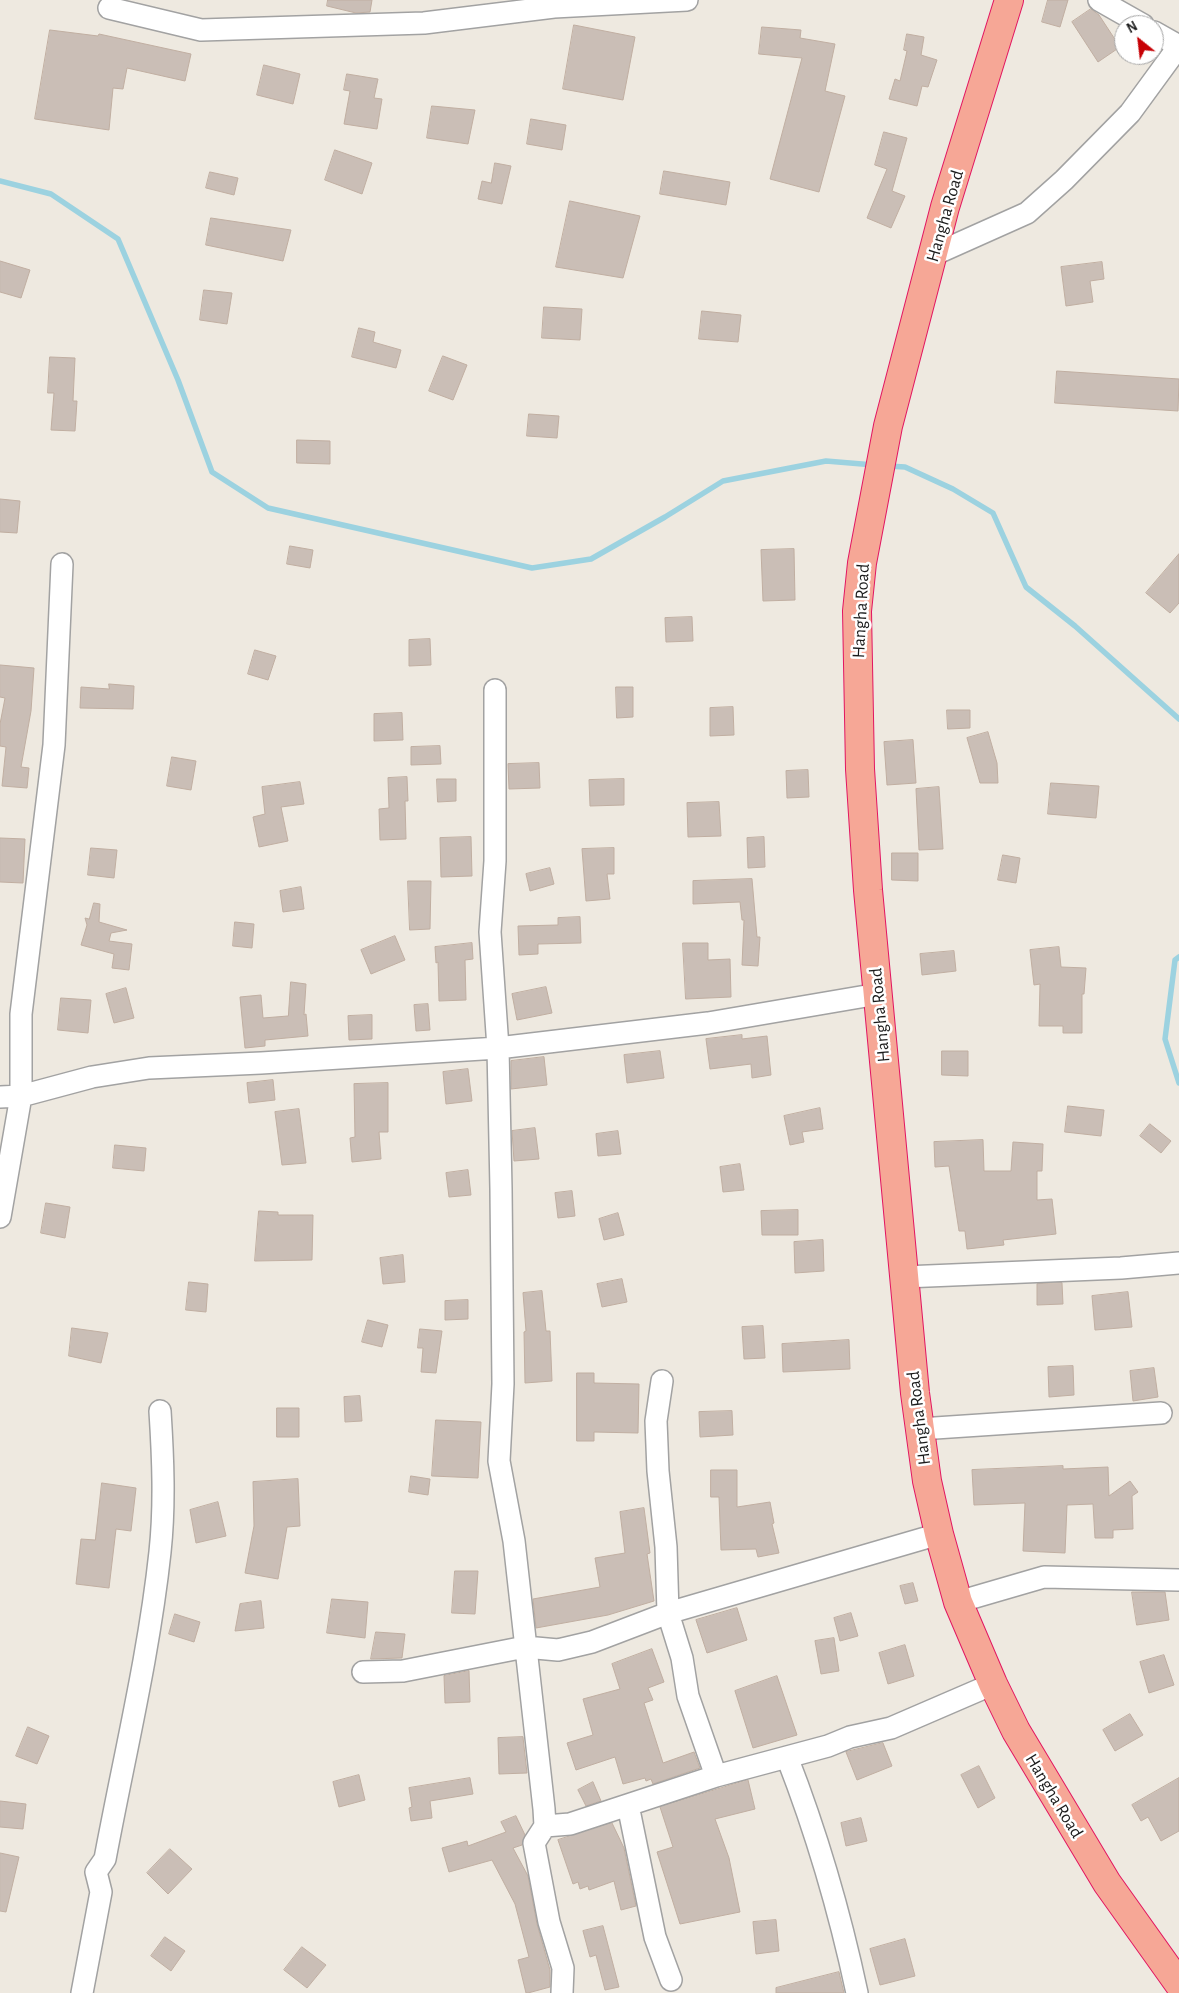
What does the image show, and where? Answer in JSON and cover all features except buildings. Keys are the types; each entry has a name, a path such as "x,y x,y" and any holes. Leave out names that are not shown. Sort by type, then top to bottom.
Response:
{"highway":[{"name":"Hangha Road","path":"1009,0 945,207 888,426 862,563 857,611 860,769 878,994 920,1429 927,1481 939,1534 958,1602 992,1684 1040,1774 1106,1883 1178,1981"}],"street":[{"path":"109,8 201,30 424,23 554,7 687,0"},
{"path":"1099,0 1125,15"},
{"path":"933,255 1026,213 1064,180 1130,113 1179,46 1164,38"},
{"path":"0,1217 10,1096 54,745 62,564"},
{"path":"495,690 495,861 490,932 498,1048 503,1384 499,1462 514,1541 545,1826 534,1843 549,1922 563,1968 562,1993"},
{"path":"10,1096 149,1068 261,1064 498,1048 708,1023 878,994"},
{"path":"904,1277 1121,1268 1179,1263"},
{"path":"662,1381 656,1421 658,1471 666,1547 668,1613 682,1658 688,1696 716,1776"},
{"path":"82,1993 101,1892 96,1872 105,1859 151,1620 160,1550 163,1481 160,1411"},
{"path":"920,1429 1161,1413"},
{"path":"363,1672 403,1671 525,1647 558,1650 592,1642 668,1613 939,1534"},
{"path":"958,1602 1044,1577 1179,1580"},
{"path":"545,1826 570,1824 716,1776 828,1746 850,1737 891,1728 992,1684"},
{"path":"787,1757 807,1808 841,1922 857,1993"},
{"path":"628,1805 655,1936 671,1980"}],"waterway":[{"path":"0,181 51,194 118,239 178,380 212,472 268,508 532,568 591,559 723,481 826,461 874,465"},
{"path":"888,466 905,467 953,489 993,513 1026,587 1075,626 1179,719"},
{"path":"1179,957 1175,960 1165,1039 1179,1083"}]}
